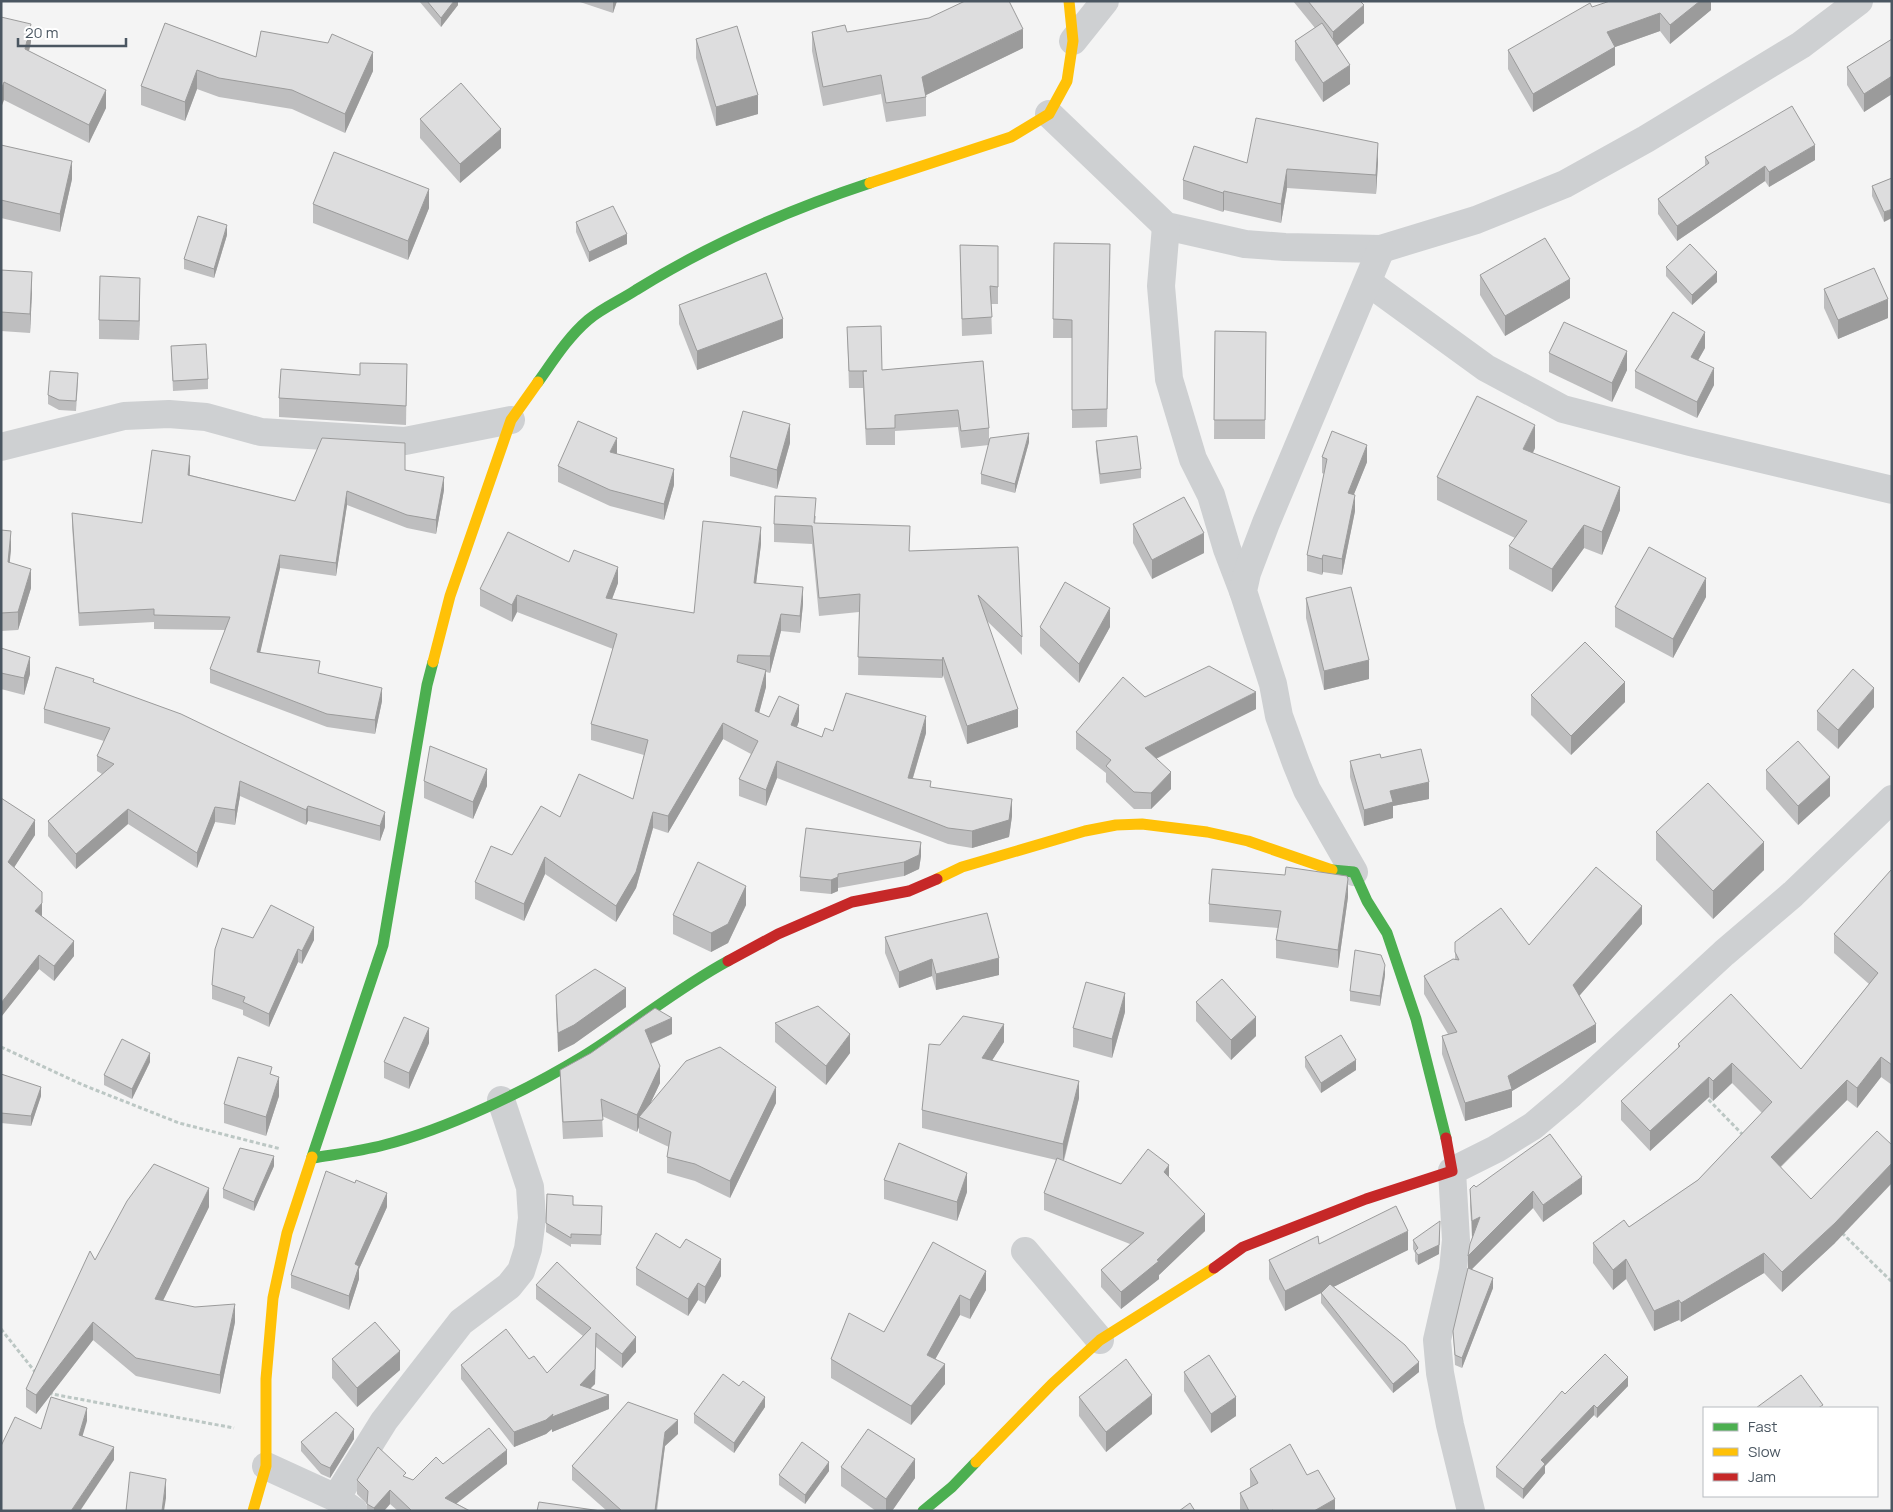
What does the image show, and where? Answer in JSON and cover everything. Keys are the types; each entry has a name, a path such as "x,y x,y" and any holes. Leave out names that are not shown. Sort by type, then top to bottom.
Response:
{"street":[{"path":"253,1511 266,1466 266,1379 273,1298 287,1233 383,945 427,685 450,596 511,420 567,342 588,320 662,274 750,228 819,200 1010,137 1049,114 1067,81 1073,41 1069,1"},
{"path":"1073,41 1105,1"},
{"path":"1049,114 1166,226 1245,244 1285,247 1381,249 1476,220 1565,184 1646,139 1801,44 1859,1"},
{"path":"1166,226 1161,286 1170,378 1193,459 1211,495 1227,549 1243,591 1273,684 1279,716 1307,790 1354,872 1368,902 1388,933 1416,1019 1446,1137 1452,1171 1456,1240 1453,1270 1437,1340 1440,1373 1450,1425 1471,1511"},
{"path":"1243,591 1247,573 1284,480 1369,283 1381,249"},
{"path":"1369,283 1486,368 1563,409 1690,442 1892,490"},
{"path":"1,447 124,416 169,414 206,417 261,432 405,442 511,420"},
{"path":"922,1511 952,1487 1046,1390 1100,1340 1196,1282 1243,1247 1366,1200 1452,1171 1496,1150 1533,1126 1572,1094 1724,953 1793,894 1892,799"},
{"path":"313,1158 382,1146 410,1138 501,1100 582,1057 644,1013 709,971 778,934 852,902 909,891 962,867 1085,831 1116,825 1142,824 1207,832 1248,841 1322,867 1354,872"},
{"path":"266,1466 345,1504 384,1421 461,1322 509,1286 521,1270 528,1249 532,1218 530,1186 501,1100"},
{"path":"1025,1251 1100,1340"}],"path":[{"path":"1,1046 83,1085 179,1123 313,1158"},
{"path":"1702,1094 1751,1142"},
{"path":"1836,1226 1892,1282"},
{"path":"1,1329 41,1380"},
{"path":"47,1387 52,1394 265,1433"}],"building":[{"path":"427,1 454,1 441,18"},
{"path":"965,1 1009,1 1023,29 922,77 926,97 886,103 881,75 823,87 812,32 845,25 847,32 929,18"},
{"path":"1308,1 1360,1 1364,5 1333,32"},
{"path":"1610,1 1700,1 1670,25 1660,13 1607,32 1615,47 1533,94 1508,50 1590,3 1592,7"},
{"path":"1,17 31,24 25,49 106,90 89,125 4,82 1,90"},
{"path":"165,23 256,57 261,31 328,43 332,34 373,52 345,114 292,90 219,78 197,70 185,102 141,86"},
{"path":"1322,23 1350,65 1323,83 1295,41"},
{"path":"737,26 758,95 716,107 696,39"},
{"path":"1892,39 1892,76 1864,94 1847,67"},
{"path":"461,83 501,129 460,164 420,119"},
{"path":"1792,106 1815,145 1769,172 1765,166 1677,226 1658,199 1709,163 1705,157"},
{"path":"1256,118 1378,143 1376,175 1287,169 1281,204 1224,191 1223,193 1183,180 1194,146 1247,163"},
{"path":"1,145 72,161 60,214 1,200"},
{"path":"334,152 429,189 408,241 313,204"},
{"path":"1892,178 1892,209 1884,212 1872,186"},
{"path":"613,206 627,234 589,252 576,222"},
{"path":"198,216 227,225 214,269 184,259"},
{"path":"1545,238 1570,279 1505,316 1480,275"},
{"path":"1054,243 1110,244 1107,409 1072,410 1072,320 1053,319"},
{"path":"1690,244 1717,272 1692,295 1666,267"},
{"path":"960,245 998,246 998,287 990,286 992,317 962,319"},
{"path":"1874,268 1888,299 1838,320 1824,289"},
{"path":"1,270 32,272 30,314 1,312"},
{"path":"766,273 783,319 697,351 679,305"},
{"path":"100,276 140,278 139,321 99,320"},
{"path":"1673,312 1705,332 1691,357 1714,368 1697,402 1635,371"},
{"path":"1564,322 1627,351 1612,383 1549,353"},
{"path":"881,326 882,370 983,361 989,428 961,431 958,410 895,415 895,428 866,429 863,371 849,371 847,327"},
{"path":"1215,331 1266,332 1265,420 1214,420"},
{"path":"206,344 208,379 173,381 171,346"},
{"path":"360,363 407,364 406,406 279,398 281,369 360,375"},
{"path":"50,371 78,373 76,401 59,400 48,395"},
{"path":"1477,396 1535,425 1523,449 1620,487 1602,532 1584,525 1552,569 1509,546 1527,521 1437,477"},
{"path":"743,411 790,424 777,470 730,457"},
{"path":"578,421 617,438 610,452 674,469 664,504 610,490 558,466"},
{"path":"1332,431 1367,445 1348,493 1355,495 1342,559 1323,555 1322,559 1307,555 1327,459 1322,457"},
{"path":"1029,433 1015,484 981,474 990,438"},
{"path":"1137,436 1141,469 1100,474 1096,441"},
{"path":"322,438 405,443 405,470 444,477 436,520 407,515 347,491 336,563 280,555 257,652 320,661 318,673 382,688 375,720 327,714 210,669 230,617 154,615 154,609 79,613 72,513 142,523 152,450 190,456 188,475 295,501"},
{"path":"775,496 816,498 814,523 910,526 909,551 1018,547 1022,637 978,595 1018,709 967,726 943,657 942,660 858,657 860,594 819,598 812,526 774,524"},
{"path":"1184,497 1204,533 1152,560 1133,524"},
{"path":"703,521 761,527 754,583 803,587 800,616 781,614 770,656 738,655 737,662 766,670 755,711 769,717 779,696 799,705 791,725 822,737 825,728 833,731 846,693 926,716 908,778 931,781 930,787 1012,799 1009,820 972,831 948,828 777,761 766,790 739,779 758,741 723,723 668,816 653,812 636,872 616,906 545,857 524,904 475,882 491,846 512,855 541,806 560,817 579,774 633,799 648,740 591,724 617,634 517,595 512,605 480,589 508,532 569,562 574,550 618,567 606,598 694,613"},
{"path":"1,530 11,531 8,562 31,569 18,612 1,613"},
{"path":"1649,547 1706,578 1673,639 1615,607"},
{"path":"1065,582 1110,608 1079,664 1040,627"},
{"path":"1351,587 1369,660 1324,671 1306,598"},
{"path":"1585,642 1625,682 1571,736 1531,695"},
{"path":"1,648 30,657 24,678 1,673"},
{"path":"1209,666 1256,692 1145,748 1171,772 1151,793 1134,792 1106,766 1111,760 1076,732 1123,677 1145,697"},
{"path":"56,667 94,679 93,682 181,714 385,812 380,826 308,806 306,810 240,781 235,810 215,807 197,853 128,809 76,854 48,821 114,764 97,756 110,728 44,709"},
{"path":"1853,669 1874,688 1838,730 1817,711"},
{"path":"1798,741 1830,777 1798,806 1766,770"},
{"path":"430,746 487,769 473,802 424,781"},
{"path":"1421,749 1429,782 1390,791 1393,802 1364,810 1350,761 1380,754 1381,758"},
{"path":"1708,783 1764,842 1713,891 1656,832"},
{"path":"1,798 35,820 8,862 42,892 42,903 35,911 74,941 54,966 39,955 1,1003"},
{"path":"806,828 921,842 919,855 904,862 838,874 838,877 831,880 800,877"},
{"path":"698,862 746,886 728,924 711,933 673,915"},
{"path":"1286,867 1347,876 1338,950 1276,940 1281,911 1209,904 1212,869 1285,875"},
{"path":"1596,867 1642,906 1573,985 1596,1024 1508,1076 1512,1089 1465,1103 1442,1036 1457,1032 1424,976 1453,959 1459,960 1455,952 1455,942 1501,908 1529,945"},
{"path":"1891,870 1892,1065 1881,1057 1857,1088 1847,1080 1771,1157 1811,1199 1877,1131 1892,1145 1892,1163 1835,1223 1782,1272 1764,1253 1681,1303 1679,1300 1654,1311 1626,1259 1613,1270 1593,1243 1624,1220 1629,1227 1698,1180 1772,1102 1732,1063 1713,1081 1709,1077 1650,1131 1621,1101 1680,1046 1678,1044 1731,994 1801,1069 1878,973 1834,934"},
{"path":"271,905 314,927 302,951 298,949 269,1014 243,1002 245,997 212,985 215,949 222,928 253,938"},
{"path":"987,913 999,958 936,974 932,959 899,972 885,937"},
{"path":"1355,950 1381,955 1385,965 1380,996 1350,991"},
{"path":"595,969 626,988 574,1025 558,1033 556,995"},
{"path":"1222,979 1256,1017 1231,1040 1196,1002"},
{"path":"1086,982 1125,993 1112,1039 1073,1028"},
{"path":"818,1006 850,1034 826,1066 775,1023"},
{"path":"655,1008 672,1018 645,1030 660,1066 637,1115 601,1099 603,1120 563,1122 560,1070 591,1053"},
{"path":"963,1016 1004,1024 982,1058 1079,1081 1063,1144 922,1110 929,1044 940,1045"},
{"path":"404,1017 429,1028 409,1073 384,1062"},
{"path":"1341,1035 1356,1060 1321,1083 1305,1057"},
{"path":"122,1039 150,1053 132,1089 104,1075"},
{"path":"720,1047 776,1087 730,1181 695,1164 667,1157 671,1132 639,1117 686,1061"},
{"path":"238,1057 272,1067 270,1074 279,1077 266,1117 224,1104"},
{"path":"1,1074 41,1087 31,1116 1,1113"},
{"path":"1550,1134 1582,1177 1543,1205 1533,1191 1468,1256 1470,1244 1480,1217 1472,1221 1470,1189 1474,1185 1476,1187"},
{"path":"899,1143 967,1173 957,1202 884,1180"},
{"path":"240,1148 274,1156 254,1202 223,1189"},
{"path":"1148,1149 1169,1165 1164,1172 1205,1214 1157,1260 1159,1261 1121,1292 1101,1270 1144,1233 1044,1193 1057,1158 1121,1184"},
{"path":"154,1164 209,1188 155,1299 195,1307 235,1304 220,1375 136,1358 93,1322 36,1395 26,1389 90,1251 95,1260 127,1201"},
{"path":"326,1171 355,1183 356,1180 387,1193 355,1264 359,1266 349,1296 291,1275"},
{"path":"547,1194 573,1196 573,1205 602,1206 601,1235 571,1234 571,1238 546,1223"},
{"path":"1396,1206 1408,1231 1285,1291 1269,1260 1318,1236 1319,1244"},
{"path":"1440,1221 1439,1245 1418,1255 1415,1251 1418,1248 1413,1240"},
{"path":"656,1233 680,1248 686,1239 721,1259 705,1287 698,1283 688,1299 636,1268"},
{"path":"933,1242 986,1271 970,1300 960,1295 927,1355 945,1364 911,1406 831,1359 849,1313 884,1332"},
{"path":"557,1262 636,1337 622,1354 596,1333 595,1369 580,1385 609,1395 552,1417 553,1414 546,1420 514,1432 461,1365 506,1329 529,1359 534,1356 547,1373 591,1328 536,1285"},
{"path":"1468,1268 1493,1278 1462,1358 1455,1355 1453,1331"},
{"path":"1330,1284 1405,1345 1419,1362 1393,1384 1321,1293"},
{"path":"375,1322 400,1351 357,1388 332,1359"},
{"path":"1605,1354 1628,1377 1597,1408 1594,1405 1541,1460 1545,1464 1523,1489 1496,1467 1562,1391 1565,1394"},
{"path":"1209,1355 1236,1397 1211,1414 1184,1372"},
{"path":"1126,1359 1152,1395 1106,1432 1079,1397"},
{"path":"723,1374 739,1386 743,1381 765,1397 734,1443 694,1414"},
{"path":"1801,1375 1823,1405 1820,1407 1757,1407"},
{"path":"51,1397 87,1408 79,1435 114,1447 71,1511 1,1511 1,1446 15,1417 41,1429"},
{"path":"628,1402 678,1420 665,1432 655,1511 622,1511 572,1466"},
{"path":"336,1412 354,1429 330,1468 321,1464 301,1442"},
{"path":"489,1428 507,1450 445,1498 470,1511 412,1511 390,1490 374,1508 367,1504 368,1491 357,1480 378,1447 406,1473 403,1476 413,1480 436,1457 443,1464"},
{"path":"868,1429 915,1459 886,1499 841,1467"},
{"path":"802,1442 829,1462 805,1495 779,1475"},
{"path":"1290,1444 1307,1475 1318,1470 1335,1499 1314,1511 1249,1511 1240,1493 1258,1483 1250,1469"},
{"path":"130,1472 166,1479 162,1511 126,1511"},
{"path":"539,1502 601,1511 537,1511"},
{"path":"1190,1503 1195,1511 1179,1511"}],"traffic: fast":[{"path":"538,382 574,334 588,320 605,308 664,273 750,229 839,193 870,183"},
{"path":"312,1157 383,945 427,685 433,662"},
{"path":"1332,870 1354,872 1367,901 1387,933 1416,1019 1446,1138"},
{"path":"313,1158 384,1145 434,1129 486,1108 582,1057 690,984 728,961"},
{"path":"923,1511 952,1487 976,1462"}],"traffic: slow":[{"path":"870,183 1011,137 1049,114 1067,81 1073,41 1069,1"},
{"path":"433,662 450,596 511,420 538,382"},
{"path":"937,879 962,867 1085,831 1116,825 1142,824 1207,832 1248,841 1332,870"},
{"path":"253,1511 266,1466 266,1379 273,1298 287,1233 312,1157"},
{"path":"976,1462 1052,1384 1100,1340 1214,1268"}],"traffic: jam":[{"path":"728,961 778,934 852,902 909,891 937,879"},
{"path":"1214,1268 1243,1247 1366,1199 1452,1171 1446,1138"}]}
